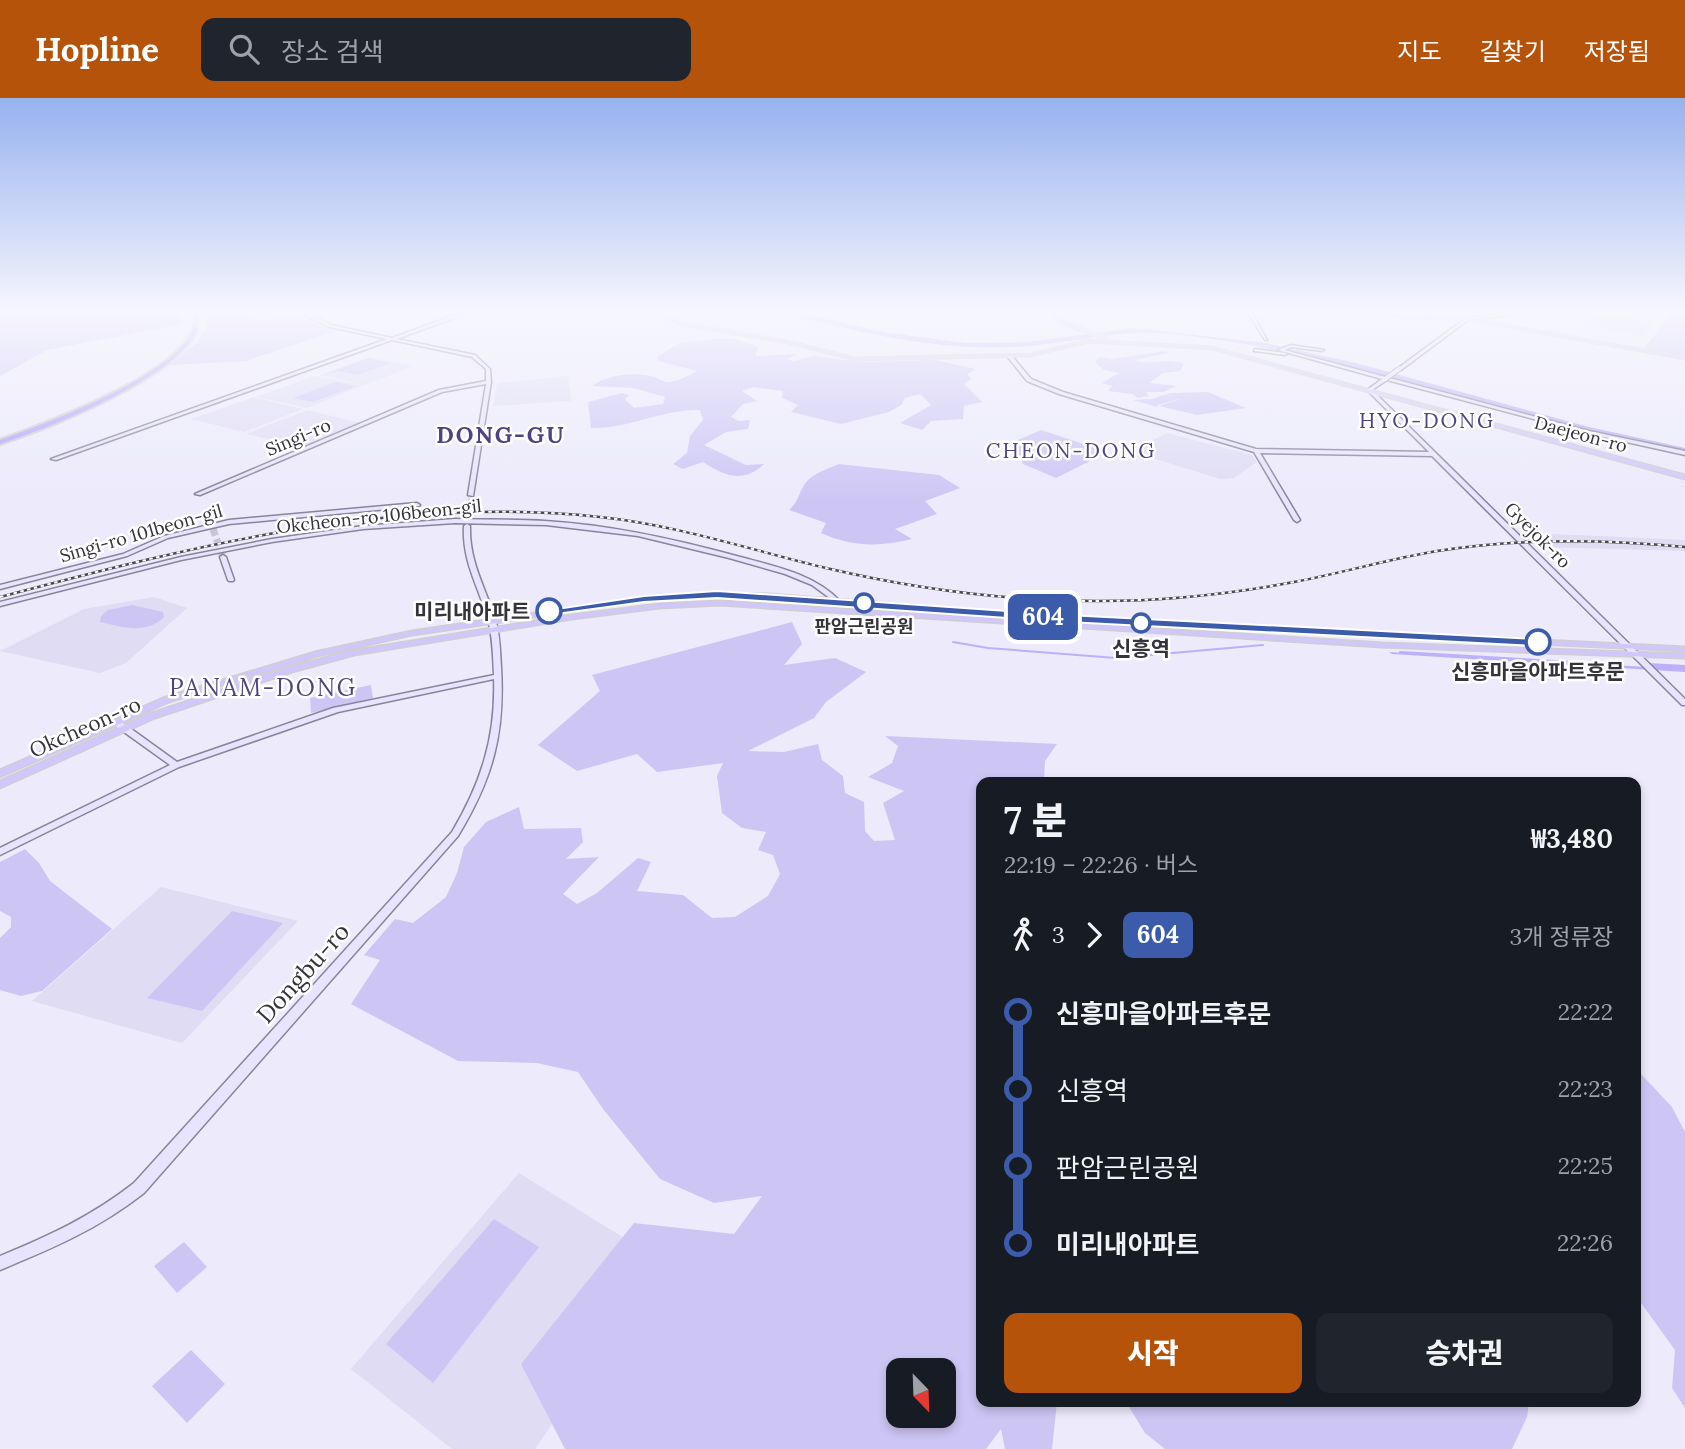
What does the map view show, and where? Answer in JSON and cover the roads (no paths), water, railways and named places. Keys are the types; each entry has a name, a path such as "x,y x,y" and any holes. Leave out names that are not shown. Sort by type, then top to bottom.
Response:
{"highway":[{"path":"0,441 78,411 148,374"}],"main road":[{"path":"54,459 293,374"},
{"path":"471,495 488,374"},
{"path":"1019,374 1024,380 1061,393 1256,451 1433,454"},
{"name":"Daejeon-ro","path":"1309,374 1685,477"},
{"path":"1373,374 1588,432 1685,453"},
{"path":"1369,390 1392,374"},
{"name":"Singi-ro","path":"198,494 441,391 489,382"},
{"name":"Gyejok-ro","path":"1369,390 1685,703"},
{"path":"1378,400 1394,397"},
{"path":"1256,451 1297,520"},
{"name":"Singi-ro 101beon-gil","path":"0,587 125,555 166,537 246,519 417,505"},
{"name":"Okcheon-ro 106beon-gil","path":"0,604 242,544 362,528 487,519 603,526 686,543 781,571 825,590 837,601"},
{"name":"Dongbu-ro","path":"0,1263 83,1229 108,1214 139,1188 447,845 475,802 489,767 500,706 493,625 466,548 467,526"},
{"path":"223,557 231,580"},
{"name":"Okcheon-ro","path":"0,786 123,728 289,670 353,653 493,625 676,597 717,595 837,601 1067,619 1631,650 1685,656"},
{"name":"Okcheon-ro","path":"0,774 114,721 240,675 315,654 412,633 643,607 720,603 1368,644 1631,650"},
{"path":"1631,650 1685,649"},
{"path":"0,852 176,765 336,710 498,676"},
{"path":"114,721 176,765"}],"waterway":[{"path":"953,642 988,648 1116,658 1263,645"},
{"path":"1400,652 1589,663"}],"tunnel":[{"path":"467,526 471,495"},
{"path":"213,529 223,557"}],"railway":[{"path":"0,597 222,543 372,519 448,513 524,512 600,517 686,532 826,568 893,582 995,596 1098,601 1147,600 1221,593 1294,582 1437,551 1499,544 1592,541 1685,547"}],"place":[{"name":"판암근린공원","path":"864,603"},
{"name":"미리내아파트","path":"549,611"},
{"name":"신흥역","path":"1141,623"},
{"name":"신흥마을아파트후문","path":"1538,642"}],"district":[{"name":"HYO-DONG","path":"1427,420"},
{"name":"DONG-GU","path":"501,434"},
{"name":"CHEON-DONG","path":"1071,450"},
{"name":"PANAM-DONG","path":"263,687"}]}
